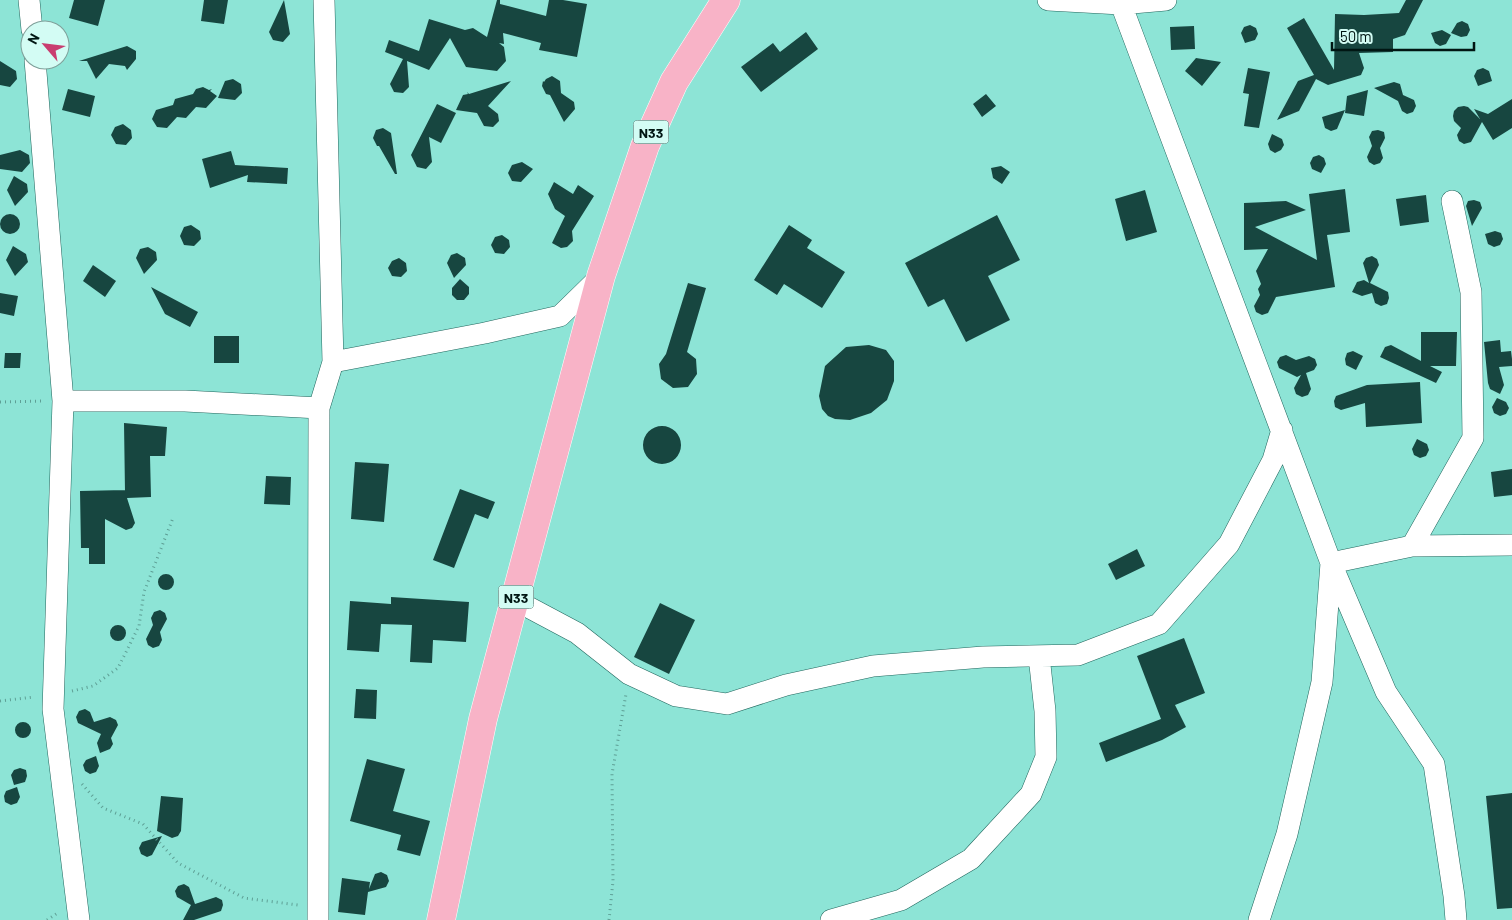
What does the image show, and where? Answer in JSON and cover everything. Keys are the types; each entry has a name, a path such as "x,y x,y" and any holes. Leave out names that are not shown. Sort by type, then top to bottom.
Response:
{"main road":[{"name":"N33","path":"441,920 483,719 601,276 645,146 674,82 726,0"}],"street":[{"path":"30,0 31,20"},
{"path":"318,914 319,408 333,362 324,0"},
{"path":"1048,0 1121,4 1166,0"},
{"path":"1121,4 1331,563 1386,692 1434,764 1456,920"},
{"path":"35,70 63,401 53,709 79,920"},
{"path":"1412,546 1473,438 1472,292 1452,201"},
{"path":"333,362 485,333 560,316 601,276"},
{"path":"63,401 185,401 319,408"},
{"path":"515,600 577,633 629,674 676,696 727,704 786,685 873,666 983,657 1078,655 1159,624 1229,544 1273,460 1282,430"},
{"path":"1331,563 1412,546 1512,544"},
{"path":"1259,920 1287,834 1322,682 1331,563"},
{"path":"831,920 901,900 970,859 1031,794 1046,757 1045,711 1039,656"}],"path":[{"path":"0,402 63,401"},
{"path":"0,701 54,695 93,686 118,668 139,626 144,592 173,518"},
{"path":"609,920 613,881 612,774 629,674"},
{"path":"59,758 103,808 143,824 178,863 244,898 318,914"}],"building":[{"path":"74,0 105,0 98,26 69,18"},
{"path":"204,0 228,0 224,24 201,21"},
{"path":"284,0 290,34 283,42 273,40 269,32"},
{"path":"497,0 500,0 500,4 546,16 549,0 587,4 577,57 539,50 541,43 503,33 504,44 499,43 504,47 506,61 497,71 466,67 450,38 429,70 407,61 409,87 403,93 394,92 390,84 403,59 385,52 389,40 419,51 429,19 465,30 473,28 487,37"},
{"path":"1406,0 1423,0 1405,35 1393,39 1393,52 1359,53 1364,68 1361,75 1328,85 1316,79 1299,111 1277,120 1298,81 1314,75 1287,28 1304,18 1334,70 1335,14 1399,13"},
{"path":"1462,21 1468,24 1470,30 1467,36 1461,37 1451,33 1457,23"},
{"path":"1250,25 1256,28 1258,34 1255,40 1245,43 1241,33 1244,27"},
{"path":"1194,26 1195,49 1171,50 1170,27"},
{"path":"1442,30 1451,35 1446,44 1440,46 1435,43 1431,33"},
{"path":"806,32 818,49 761,92 741,67 773,43 780,52"},
{"path":"127,46 136,51 136,59 127,70 125,66 109,64 96,79 87,61 79,61"},
{"path":"1196,58 1221,62 1202,86 1185,71"},
{"path":"0,61 16,71 17,79 10,87 0,85"},
{"path":"1248,68 1270,72 1259,128 1244,126 1249,94 1243,93"},
{"path":"1483,68 1489,71 1492,81 1478,86 1474,76 1477,70"},
{"path":"552,76 560,81 561,93 574,102 575,109 564,122 550,95 546,94 542,86 543,81"},
{"path":"233,79 241,84 242,93 235,100 218,98 225,81"},
{"path":"511,81 488,106 498,114 499,121 493,127 484,126 477,113 456,110 463,95 468,94 467,92 469,94"},
{"path":"1394,82 1400,84 1403,95 1414,100 1416,106 1413,112 1407,114 1402,111 1398,101 1374,88"},
{"path":"203,87 209,90 212,89 210,91 217,96 206,108 196,107 186,118 177,117 167,128 157,127 152,119 156,110 173,105 175,99 193,94 196,89"},
{"path":"68,89 95,96 90,117 62,110"},
{"path":"1368,90 1364,116 1345,113 1347,96"},
{"path":"986,94 996,106 982,117 973,104"},
{"path":"1512,99 1512,128 1493,140 1482,122 1471,142 1464,144 1459,141 1457,135 1461,128 1454,121 1453,116 1454,111 1458,107 1468,107 1480,119 1474,109 1488,114"},
{"path":"437,104 456,113 441,143 429,137 432,162 426,169 417,167 411,155"},
{"path":"1345,110 1337,129 1331,131 1325,128 1322,117"},
{"path":"123,124 131,130 132,138 126,145 116,144 111,135 115,127"},
{"path":"383,128 391,133 397,174 395,174 373,138 376,130"},
{"path":"1372,131 1384,132 1385,138 1380,148 1383,158 1380,163 1374,165 1369,162 1367,157 1372,146 1369,137"},
{"path":"1272,134 1282,139 1284,145 1281,150 1275,153 1270,150 1268,144"},
{"path":"20,150 29,155 30,163 22,172 0,169 0,155"},
{"path":"231,151 235,165 288,168 287,184 247,182 248,175 210,188 202,159"},
{"path":"1319,155 1324,158 1326,164 1321,173 1312,169 1310,163 1313,157"},
{"path":"522,162 533,169 521,182 512,181 508,173 512,165"},
{"path":"1001,166 1010,172 1002,184 993,178 991,168"},
{"path":"14,176 27,184 28,192 15,206 7,190"},
{"path":"554,182 573,194 578,185 594,196 572,231 573,241 567,247 561,248 552,243 565,216 555,209 548,194"},
{"path":"1345,189 1350,232 1327,235 1335,287 1276,297 1268,313 1262,315 1256,312 1254,306 1260,295 1258,289 1261,284 1256,271 1268,249 1244,250 1244,203 1286,201 1306,210 1255,227 1317,260 1309,194"},
{"path":"1145,190 1157,232 1126,241 1115,199"},
{"path":"1426,195 1429,222 1400,226 1396,199"},
{"path":"1468,201 1480,202 1482,208 1472,226 1466,206"},
{"path":"10,214 17,217 20,224 17,231 10,234 3,231 0,224 3,217"},
{"path":"997,215 1020,260 988,276 1010,320 966,342 944,299 928,307 905,263"},
{"path":"191,225 200,231 201,239 194,246 184,245 180,236 184,227"},
{"path":"789,225 812,240 807,248 845,272 822,308 784,284 777,295 754,280"},
{"path":"1495,231 1501,233 1503,239 1500,245 1494,247 1488,244 1485,234"},
{"path":"502,235 509,240 510,247 504,254 495,253 491,245 495,237"},
{"path":"13,246 26,254 28,262 15,276 6,260"},
{"path":"148,247 156,252 157,260 144,274 136,258 140,249"},
{"path":"457,253 465,258 466,265 454,278 447,263 451,255"},
{"path":"1372,256 1377,259 1379,265 1370,283 1388,292 1387,304 1381,306 1375,303 1372,293 1362,296 1352,292 1357,282 1364,280 1369,283 1363,263 1366,258"},
{"path":"399,258 406,263 407,271 401,277 392,276 388,268 392,261"},
{"path":"93,265 116,281 105,297 83,281"},
{"path":"460,279 469,287 469,294 464,300 457,300 452,295 452,288"},
{"path":"688,283 706,288 687,352 696,359 697,374 688,387 673,388 661,379 659,364 666,354"},
{"path":"151,287 198,312 190,327 165,314"},
{"path":"0,293 18,296 14,316 0,313"},
{"path":"1421,332 1457,332 1456,366 1430,366 1442,372 1436,383 1380,357 1385,347 1391,345 1421,361"},
{"path":"214,336 239,336 239,363 214,363"},
{"path":"1500,340 1501,352 1511,351 1512,366 1499,367 1504,385 1500,394 1490,389 1488,383 1484,342"},
{"path":"869,345 886,350 894,361 894,381 887,400 871,413 850,420 835,419 828,416 822,409 819,396 825,366 846,347"},
{"path":"1353,351 1363,356 1356,370 1346,365 1345,359 1347,353"},
{"path":"5,353 21,353 20,368 4,368"},
{"path":"1286,355 1296,360 1309,356 1315,359 1317,365 1314,370 1306,373 1311,389 1308,395 1302,397 1296,394 1294,388 1301,375 1297,377 1279,368 1277,362 1280,357"},
{"path":"1420,382 1422,423 1366,427 1365,403 1341,410 1335,407 1334,401 1336,396 1367,385"},
{"path":"1497,398 1506,402 1509,408 1506,414 1500,416 1494,413 1492,407"},
{"path":"124,423 167,427 165,456 150,456 151,497 127,498 135,523 132,528 126,530 105,519 105,564 89,564 89,548 81,548 80,491 125,490"},
{"path":"662,426 669,427 675,432 680,438 680,452 675,458 669,463 662,464 655,463 649,458 644,452 643,445 644,438 649,432 655,427"},
{"path":"1417,439 1427,444 1429,450 1426,456 1420,458 1414,455 1412,449"},
{"path":"355,462 389,464 384,522 351,519"},
{"path":"1512,469 1512,495 1494,497 1491,472"},
{"path":"266,476 291,477 290,505 264,504"},
{"path":"460,489 495,502 488,519 475,514 454,568 433,560"},
{"path":"1137,549 1145,566 1116,580 1108,564"},
{"path":"166,574 174,582 166,590 158,582"},
{"path":"391,597 469,602 466,642 433,640 432,663 410,662 412,625 381,624 379,652 347,650 350,601 391,604"},
{"path":"660,603 695,620 669,674 634,657"},
{"path":"160,610 165,613 167,619 160,632 162,640 159,646 153,648 148,645 146,639 153,625 151,618 154,612"},
{"path":"118,625 126,633 118,641 110,633"},
{"path":"1184,638 1205,693 1175,705 1186,727 1162,740 1106,762 1099,743 1161,719 1137,656"},
{"path":"356,689 377,690 376,719 354,718"},
{"path":"85,709 90,712 94,722 110,717 116,720 118,725 111,738 113,744 110,749 100,753 97,743 101,734 78,723 76,717 79,711"},
{"path":"23,722 31,730 23,738 15,730"},
{"path":"96,756 99,766 96,772 90,774 85,771 83,765 86,760"},
{"path":"367,759 405,769 393,811 430,821 420,856 397,850 401,835 350,821"},
{"path":"20,768 26,770 25,782 14,785 11,775 14,770"},
{"path":"17,787 20,797 17,803 11,805 5,802 4,796 6,791"},
{"path":"1512,793 1512,908 1497,909 1486,796"},
{"path":"161,796 183,798 181,831 178,836 172,838 157,831"},
{"path":"162,836 152,855 147,857 141,854 139,848 142,842"},
{"path":"381,872 387,875 389,881 386,887 368,892 365,915 338,912 342,878 370,882 369,889 375,874"},
{"path":"184,884 189,887 195,904 216,897 222,900 221,911 194,920 183,920 191,905 177,897 175,891 178,886"}]}
